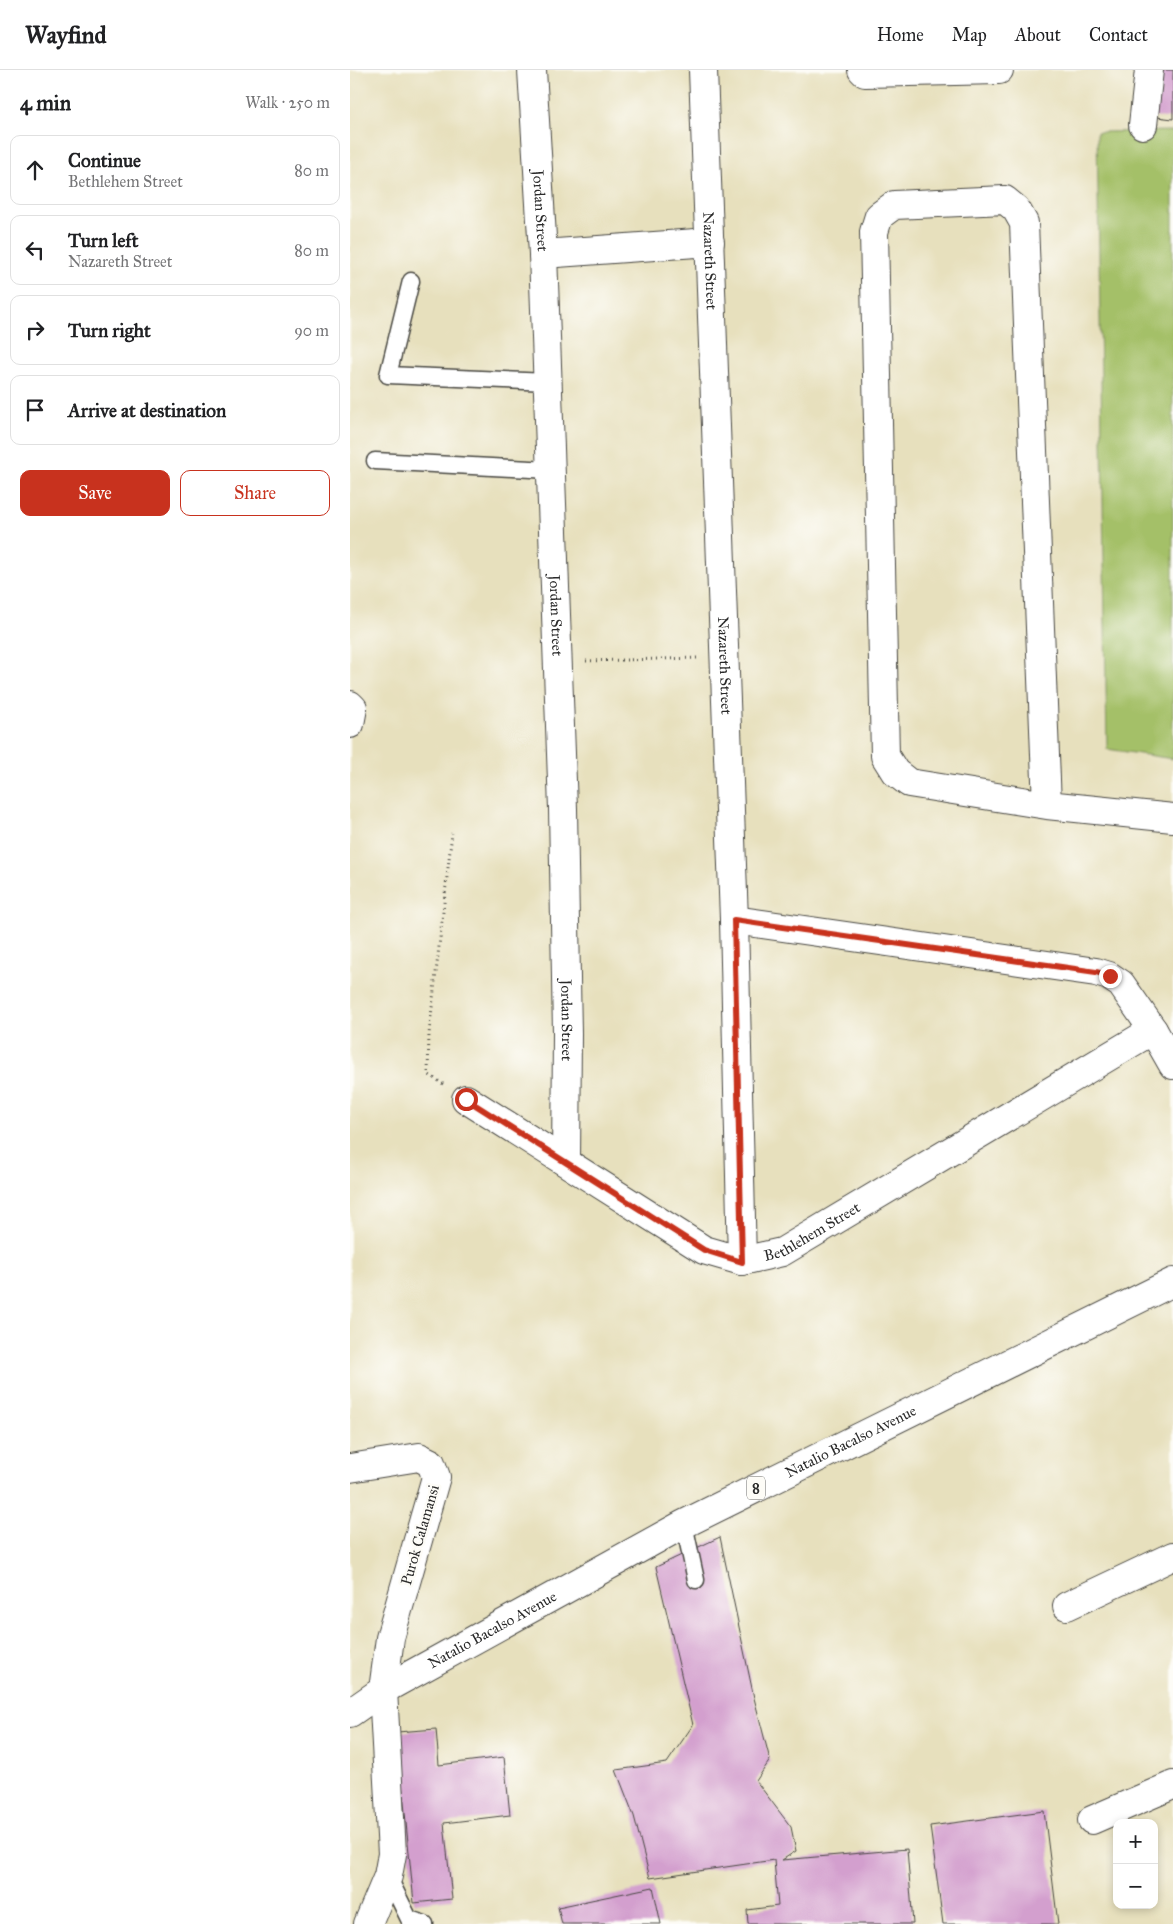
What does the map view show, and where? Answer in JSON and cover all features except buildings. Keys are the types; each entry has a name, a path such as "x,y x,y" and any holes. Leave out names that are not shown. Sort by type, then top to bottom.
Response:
{"main road":[{"name":"Jordan Street","path":"532,70 544,254 563,809 567,1034 566,1162"},
{"name":"Nazareth Street","path":"704,70 734,920 742,1262"},
{"path":"862,70 866,73 999,70"},
{"path":"1143,126 1150,70"},
{"path":"1047,804 1024,224 1016,209 1005,200 894,205 879,216 874,232 886,756 895,772 910,783 1047,804 1173,818"},
{"path":"544,254 710,242"},
{"path":"350,705 353,708 350,724"},
{"path":"734,920 1096,972 1110,976 1121,984 1153,1030 1173,1065"},
{"name":"Bethlehem Street","path":"466,1099 704,1250 742,1262 782,1252 1153,1030"},
{"name":"Natalio Bacalso Avenue","path":"350,1713 383,1690 684,1524 1173,1282"},
{"name":"Purok Calamansi","path":"350,1468 419,1456 431,1463 436,1477 390,1638 383,1690 392,1854 388,1876 368,1924"},
{"path":"1067,1606 1173,1556"},
{"path":"1092,1820 1173,1785"}],"lane":[{"path":"411,281 388,375 548,382"},
{"path":"375,461 551,470"},
{"path":"684,1524 696,1580"},
{"path":"388,1876 409,1918 425,1924"}],"path":[{"path":"558,662 725,657"},
{"path":"452,833 429,1034 428,1074 466,1099"}],"green space":[{"path":"1173,131 1173,759 1107,749 1097,132"}],"route":[{"path":"466,1099 704,1250 742,1262 734,920 1096,972 1110,976"}]}
